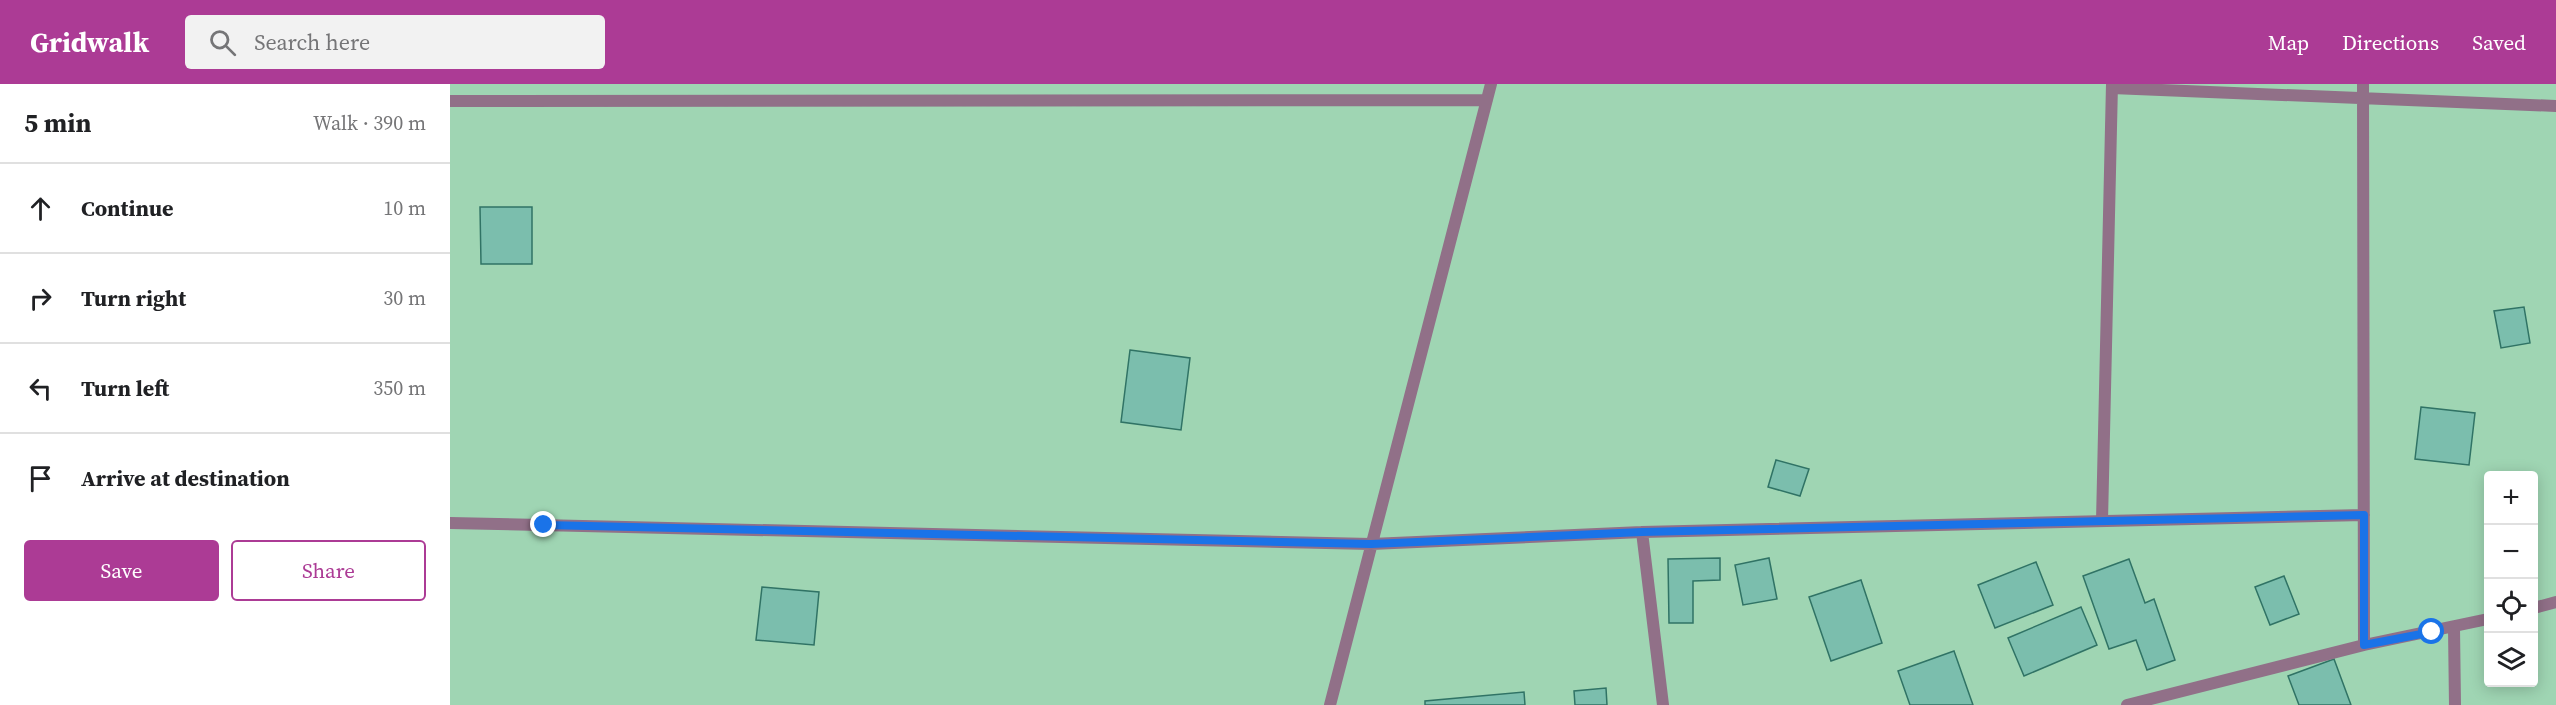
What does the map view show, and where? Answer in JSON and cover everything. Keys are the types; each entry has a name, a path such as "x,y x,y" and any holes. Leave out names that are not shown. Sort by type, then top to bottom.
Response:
{"street":[{"path":"1330,705 1491,84"},
{"path":"2363,84 2364,645"},
{"path":"2102,521 2112,86 2556,106"},
{"path":"450,100 1487,100"},
{"path":"450,523 1371,544 1642,532 2364,515"},
{"path":"1642,532 1663,705"},
{"path":"2538,607 2556,602"},
{"path":"2127,705 2364,645 2484,620"},
{"path":"2454,628 2455,705"}],"building":[{"path":"480,207 532,207 532,264 481,264"},
{"path":"2524,307 2530,343 2501,348 2494,311"},
{"path":"1130,350 1190,358 1181,430 1121,422"},
{"path":"2421,407 2475,413 2469,465 2415,459"},
{"path":"1776,460 1809,469 1800,496 1768,487"},
{"path":"1720,558 1720,580 1693,581 1693,623 1669,623 1668,559"},
{"path":"1769,558 1777,599 1743,605 1735,565"},
{"path":"2129,559 2145,603 2154,599 2175,660 2147,670 2136,640 2109,649 2083,576"},
{"path":"2036,562 2053,605 1995,628 1978,585"},
{"path":"2284,576 2299,614 2270,625 2255,587"},
{"path":"1861,580 1882,643 1831,661 1809,597"},
{"path":"762,587 819,592 814,645 756,640"},
{"path":"2081,607 2097,645 2024,676 2008,638"},
{"path":"1954,651 1973,705 1910,705 1898,671"},
{"path":"2334,659 2351,705 2299,705 2288,676"},
{"path":"1606,688 1607,705 1575,705 1574,691"},
{"path":"1524,692 1525,705 1425,705 1425,701"}],"route":[{"path":"544,525 1371,544 1642,532 2364,515 2364,645 2432,632"}]}
